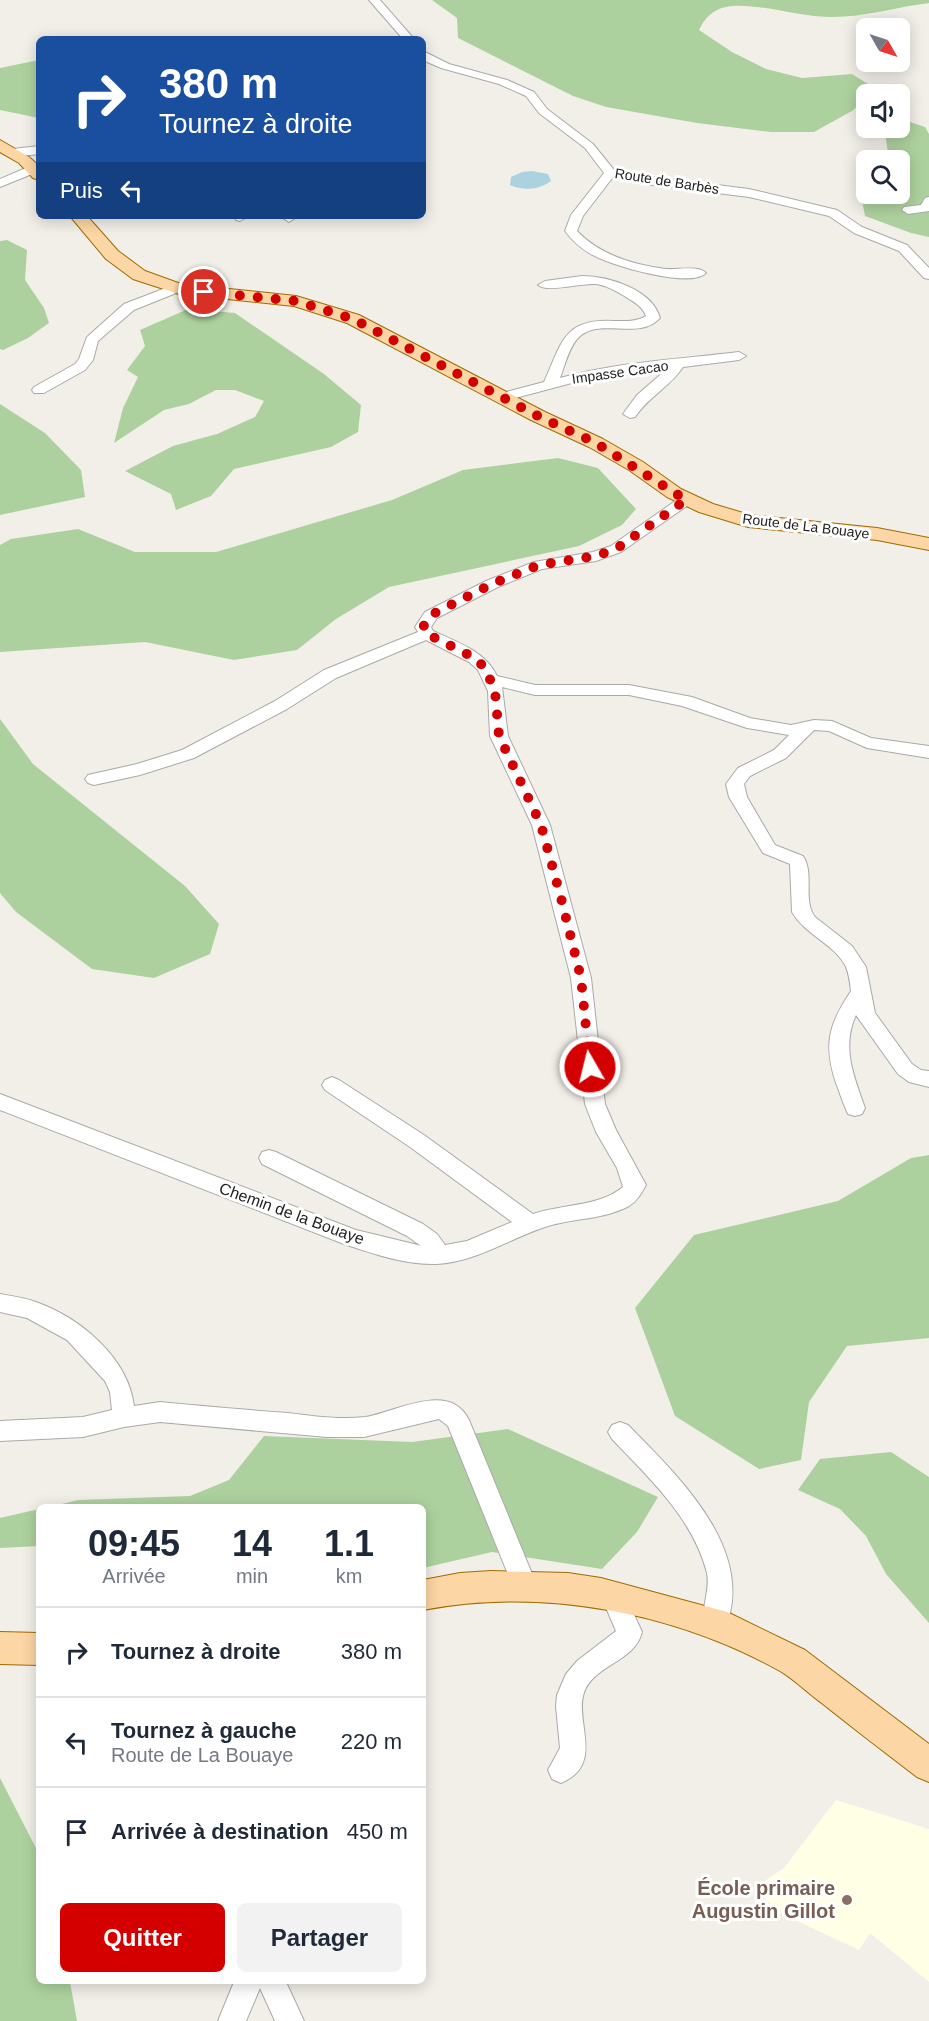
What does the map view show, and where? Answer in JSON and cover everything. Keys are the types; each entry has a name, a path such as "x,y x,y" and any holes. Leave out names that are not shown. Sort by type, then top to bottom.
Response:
{"main road":[{"path":"7,149 36,172"},
{"name":"Route de La Bouaye","path":"81,219 112,255 125,266 158,283 176,288 296,301 362,323 616,454 686,500 748,521 877,534 929,544"},
{"path":"426,1594 460,1588 525,1586 568,1588 613,1596 715,1623 793,1661 929,1765"},
{"path":"0,1648 36,1649"}],"street":[{"path":"374,0 406,36"},
{"name":"Route de Barbès","path":"426,56 444,66 503,82 530,94 543,111 589,146 610,173 637,179 749,193 833,213 858,230 903,248 929,275"},
{"path":"7,149 36,150"},
{"path":"0,183 36,172"},
{"path":"610,173 577,215 571,231 574,236 594,251 633,268 666,273 700,273"},
{"path":"908,210 925,208 929,201"},
{"path":"545,285 585,279 602,280 618,286 644,303 652,312 653,318 646,322 601,325 579,330 565,349 550,384"},
{"path":"39,390 80,367 86,360 92,340 129,307 176,288"},
{"name":"Impasse Cacao","path":"504,397 582,376 739,356"},
{"path":"630,414 644,394 664,380 679,363"},
{"path":"94,779 140,769 188,754 281,705 330,674 427,634 423,627 431,615 457,601 539,565 596,556 616,549 686,500"},
{"name":"Chemin de la Bouaye","path":"0,1102 84,1132 171,1169 353,1238 403,1250 437,1255 464,1249 549,1217 615,1203 631,1194 635,1185 606,1132 595,1104 581,978 541,825 499,736 495,691 485,668 475,658 427,634"},
{"path":"490,679 535,690 629,690 686,701 747,723 791,730 832,726 867,743 929,752"},
{"path":"806,727 780,754 744,772 735,784 738,797 769,849 797,860 800,867 801,912 808,922 845,951 856,967 866,1015 905,1069 916,1077 929,1079"},
{"path":"855,1108 839,1059 838,1038 841,1023 860,993"},
{"path":"332,1085 417,1141 531,1224"},
{"path":"269,1158 415,1230 432,1240 436,1246 437,1255"},
{"path":"0,1303 32,1310 75,1333 114,1375 121,1392 124,1417"},
{"path":"0,1431 83,1427 124,1417 160,1412 327,1427 364,1427 438,1409 445,1410 458,1420 525,1586"},
{"path":"620,1432 672,1485 708,1543 719,1575 720,1603 715,1623"},
{"path":"561,1770 569,1761 575,1742 567,1701 575,1682 586,1668 628,1637 629,1632 613,1596"},
{"path":"232,2021 247,1984"},
{"path":"272,1984 290,2021"}],"shaded area":[{"name":"École primaire Augustin Gillot","path":"836,1800 929,1829 929,1982 870,1933 859,1950 778,1912 754,1888 784,1868"}],"green space":[{"path":"432,0 929,0 929,3 840,17 748,6 721,8 710,15 699,30 732,52 766,69 802,78 852,74 868,84 856,84 856,108 814,132 771,132 697,123 606,107 573,96 458,38 457,18"},
{"path":"36,61 36,117 0,110 0,68"},
{"path":"910,122 925,127 929,134 929,237 911,233 865,216 863,204 910,204 910,150 888,150 886,138 910,138"},
{"path":"7,240 27,250 25,280 44,308 49,323 28,338 3,350 0,349 0,241"},
{"path":"188,309 235,313 324,374 361,405 358,432 331,447 234,469 211,496 176,510 171,494 125,471 173,446 217,434 255,417 264,401 235,390 216,390 189,404 164,410 114,443 123,408 138,377 127,370 145,346 140,330"},
{"path":"0,404 45,433 81,470 85,497 0,515"},
{"path":"558,458 598,468 636,509 622,525 579,546 389,587 336,619 297,650 234,660 145,642 0,652 0,545 11,539 78,529 135,552 216,552 392,500 463,470"},
{"path":"0,719 33,764 185,886 219,924 210,954 154,978 92,969 16,912 0,893"},
{"path":"929,1155 929,1338 847,1346 809,1402 801,1460 759,1469 675,1416 635,1308 694,1235 838,1201 911,1158"},
{"path":"508,1429 658,1497 637,1532 602,1569 492,1552 426,1567 426,1504 62,1504 78,1500 190,1496 229,1480 264,1436 412,1442"},
{"path":"891,1452 929,1477 929,1623 886,1574 866,1536 840,1509 798,1490 820,1459"},
{"path":"36,1510 36,1546 0,1548 0,1518"},
{"path":"0,1778 36,1848 36,1984 70,1984 77,2021 0,2021"}],"water":[{"path":"532,171 548,174 551,181 531,189 510,185 511,177"}],"place":[{"name":"École primaire Augustin Gillot","path":"847,1900"}],"route":[{"path":"204,292 296,301 353,319 538,416 596,443 636,466 686,500 616,549 596,556 539,565 457,601 431,615 423,627 427,634 475,658 485,668 495,691 499,736 541,825 552,861 581,978 590,1067"}]}
